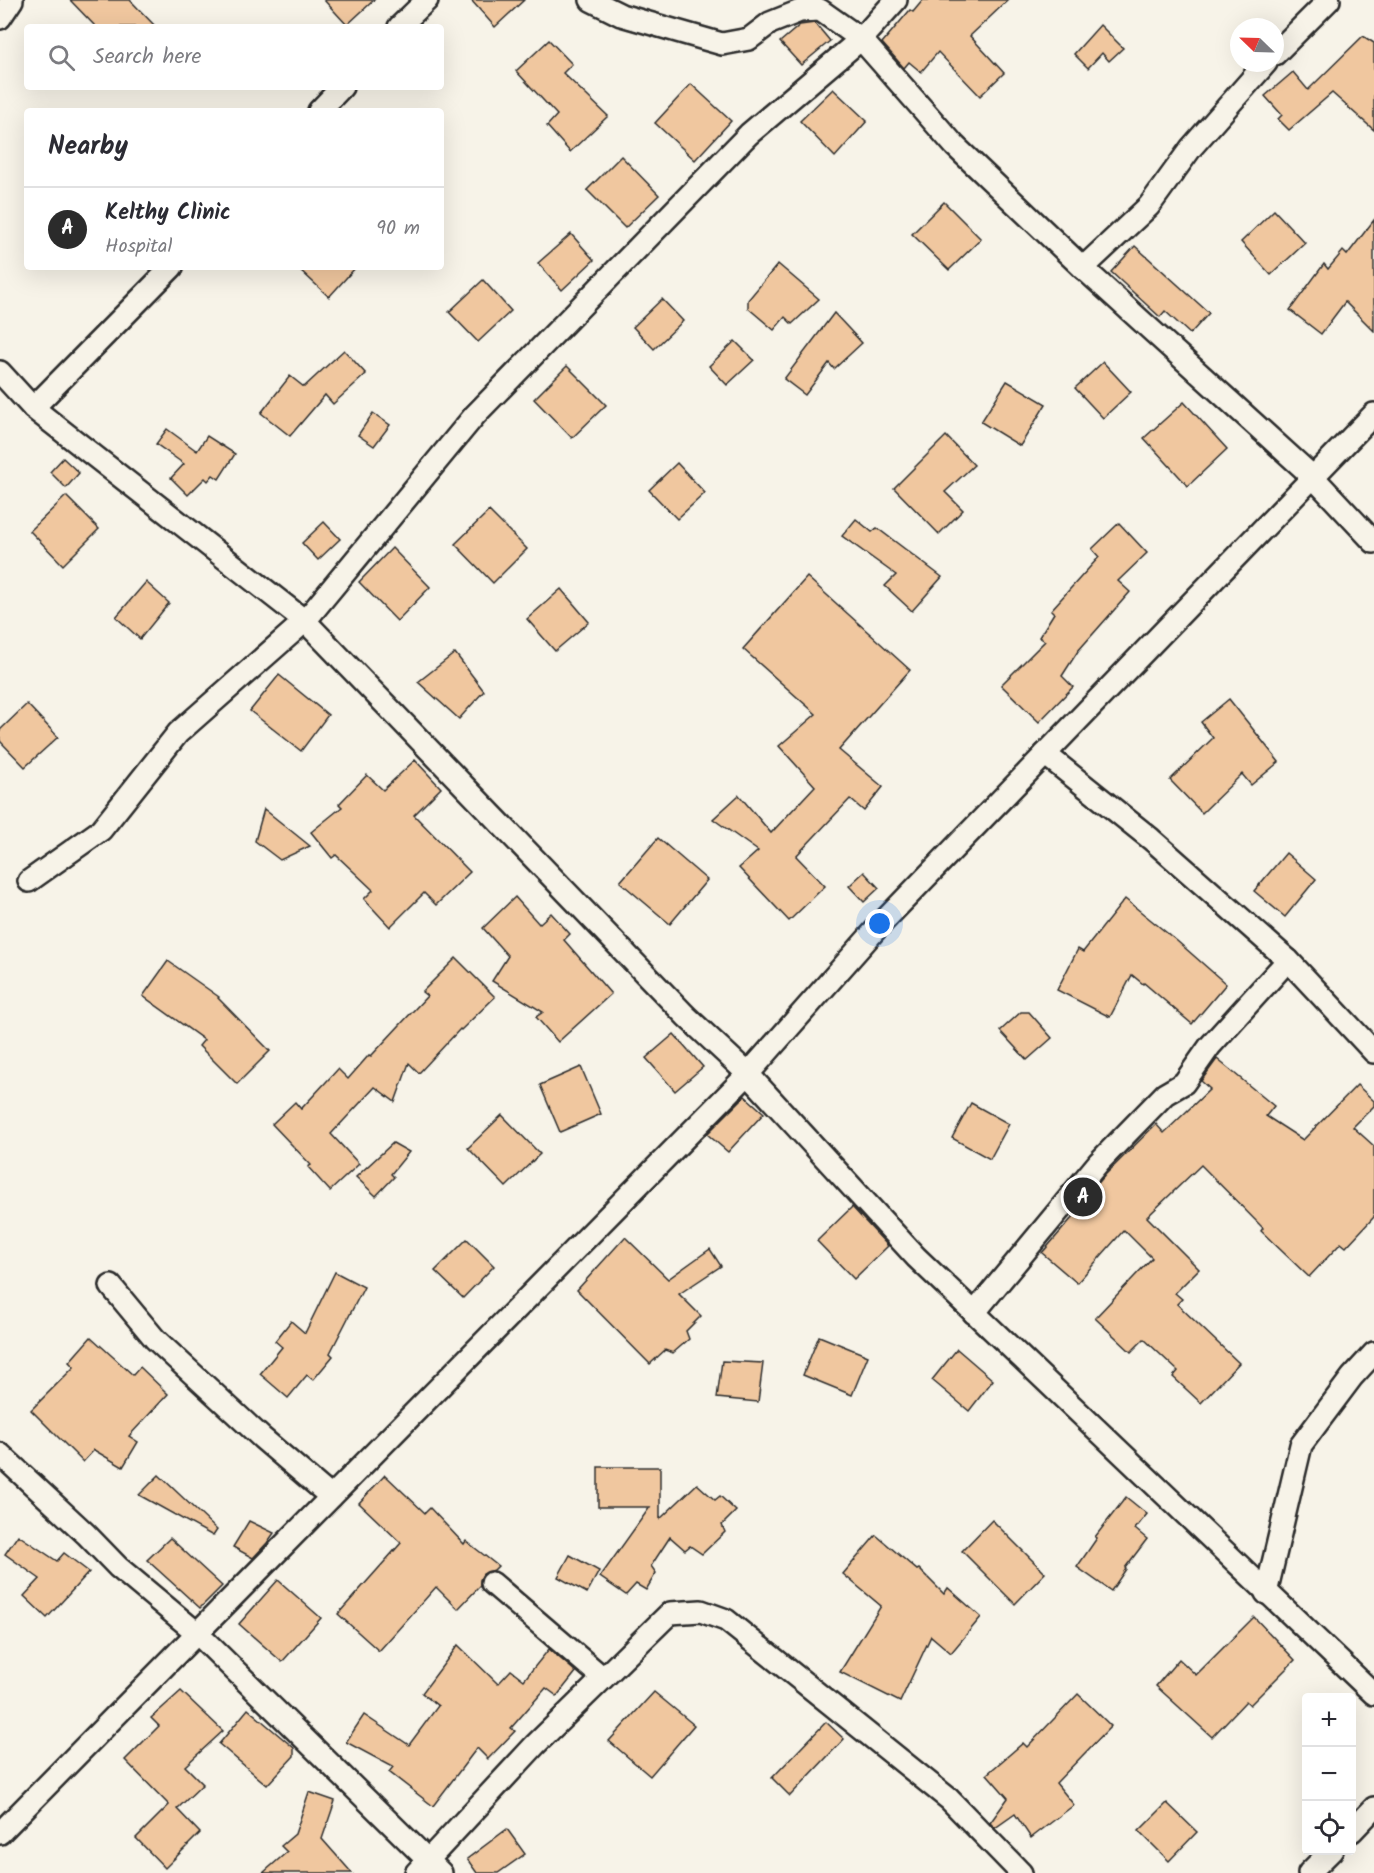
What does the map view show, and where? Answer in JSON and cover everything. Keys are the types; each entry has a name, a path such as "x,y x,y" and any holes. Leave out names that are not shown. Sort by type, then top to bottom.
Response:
{"street":[{"path":"0,18 12,0"},
{"path":"402,24 427,0"},
{"path":"591,0 621,15 722,44 748,39 770,24 800,11 820,10 861,39 955,147 1083,268 1313,477 1374,542"},
{"path":"29,881 101,830 178,733 305,621 475,415 749,134 861,39 896,0"},
{"path":"1284,45 1329,0"},
{"path":"1083,268 1149,206 1191,148 1258,72"},
{"path":"322,108 339,90"},
{"path":"33,408 169,270"},
{"path":"0,372 33,408 305,621 686,1016 748,1074 916,1257 1374,1694"},
{"path":"0,1833 748,1074 877,928 1374,414"},
{"path":"1045,754 1151,839 1288,960 1374,1053"},
{"path":"974,1313 1099,1162 1165,1094 1184,1083 1210,1046 1288,960"},
{"path":"111,1286 155,1339 262,1438 332,1497"},
{"path":"1266,1593 1301,1445 1352,1377 1374,1353"},
{"path":"0,1454 118,1567 197,1633 428,1869 535,1745 670,1614 701,1611 726,1620 949,1799 1021,1873"},
{"path":"492,1583 603,1678"},
{"path":"1356,1827 1374,1808"},
{"path":"1309,1873 1328,1855"}],"building":[{"path":"70,0 130,0 153,24 93,24"},
{"path":"324,0 374,0 348,24"},
{"path":"471,0 524,0 495,27"},
{"path":"923,0 1008,0 970,36 1004,73 980,96 938,52 921,72 909,62 904,68 882,43 910,10 913,12"},
{"path":"815,23 830,41 801,65 780,42 800,25"},
{"path":"1100,25 1123,48 1109,61 1102,53 1088,68 1074,54"},
{"path":"1363,36 1374,43 1374,130 1332,93 1289,130 1278,119 1282,115 1265,96 1293,72 1308,90"},
{"path":"549,40 572,64 563,73 608,116 570,152 547,126 557,115 516,71"},
{"path":"691,84 731,121 695,160 655,123"},
{"path":"833,89 867,121 835,157 800,121"},
{"path":"621,156 659,195 625,228 587,190"},
{"path":"944,202 981,239 949,270 912,234"},
{"path":"1274,210 1305,243 1271,275 1241,242"},
{"path":"1374,220 1374,331 1345,302 1321,334 1290,310 1324,264 1328,269 1343,251 1347,255"},
{"path":"571,234 594,260 562,290 538,263"},
{"path":"1135,246 1209,313 1190,334 1165,311 1160,317 1111,272"},
{"path":"778,264 819,299 792,324 785,317 774,330 748,308 748,300"},
{"path":"300,270 353,270 329,297"},
{"path":"483,280 511,311 478,342 449,312"},
{"path":"662,299 683,321 654,349 633,327"},
{"path":"834,313 862,343 834,369 829,363 805,395 784,379"},
{"path":"735,341 754,360 727,385 709,366"},
{"path":"344,350 366,374 333,404 325,395 290,436 261,413 290,376 304,387"},
{"path":"1103,362 1131,392 1103,418 1075,388"},
{"path":"567,366 606,405 572,438 534,399"},
{"path":"1007,381 1046,404 1020,446 981,422"},
{"path":"1184,402 1227,449 1188,486 1144,438"},
{"path":"373,413 390,425 374,446 358,435"},
{"path":"167,429 197,451 207,436 235,454 219,479 213,475 208,481 205,478 188,495 171,478 184,464 156,444"},
{"path":"946,436 974,465 945,492 963,510 939,534 894,488"},
{"path":"63,458 79,473 66,488 50,472"},
{"path":"677,463 705,493 677,519 649,490"},
{"path":"66,496 99,529 63,565 30,531"},
{"path":"489,511 527,549 493,583 455,544"},
{"path":"856,519 872,532 877,528 942,577 912,611 885,586 896,575 842,536"},
{"path":"324,522 340,539 318,560 302,543"},
{"path":"1119,523 1147,553 1118,581 1130,592 1078,651 1062,676 1073,687 1039,722 1001,685 1045,641 1039,637 1054,613 1051,610 1099,557 1092,549"},
{"path":"392,548 430,587 397,621 359,582"},
{"path":"807,577 910,670 839,750 883,787 864,811 850,799 796,856 825,886 789,921 739,868 758,851 713,819 739,795 771,833 815,786 779,746 816,714 743,649"},
{"path":"146,582 169,603 140,639 116,617"},
{"path":"561,589 589,622 555,651 527,619"},
{"path":"455,653 484,691 459,719 418,682"},
{"path":"279,675 328,715 301,751 250,711"},
{"path":"1229,699 1279,762 1251,785 1242,774 1202,813 1170,780 1213,738 1201,722"},
{"path":"27,704 58,737 25,767 0,741 0,730"},
{"path":"415,760 441,788 414,815 470,872 436,905 424,893 390,927 364,899 373,890 336,855 332,858 311,832 342,807 339,804 367,775 383,790"},
{"path":"264,809 310,846 280,860 255,841"},
{"path":"658,838 707,880 670,924 620,882"},
{"path":"1286,853 1316,879 1285,917 1254,891"},
{"path":"864,872 879,888 864,902 849,886"},
{"path":"515,897 539,924 551,913 570,934 564,940 611,994 558,1042 536,1017 543,1012 492,981 508,956 483,928"},
{"path":"1125,899 1226,984 1192,1024 1132,975 1110,1017 1057,990 1078,949 1083,952"},
{"path":"456,958 495,997 460,1029 419,1073 409,1063 395,1102 375,1087 331,1134 359,1164 330,1191 308,1167 311,1165 272,1124 295,1102 301,1109 338,1069 348,1079 427,996 422,992"},
{"path":"168,961 219,997 270,1051 237,1084 199,1046 204,1040 143,996"},
{"path":"1021,1012 1029,1012 1052,1038 1027,1060 1000,1031"},
{"path":"674,1034 703,1067 675,1091 646,1058"},
{"path":"1217,1059 1274,1106 1266,1116 1303,1140 1357,1085 1374,1101 1374,1106 1353,1127 1374,1146 1374,1217 1346,1247 1341,1243 1309,1277 1261,1231 1263,1228 1201,1165 1147,1217 1199,1269 1175,1293 1182,1299 1177,1304 1239,1363 1201,1403 1173,1377 1178,1371 1144,1339 1131,1352 1095,1318 1152,1258 1124,1230 1077,1283 1042,1253 1091,1196 1089,1194 1106,1174 1156,1124 1164,1133 1210,1089 1201,1081"},
{"path":"581,1067 601,1114 560,1132 540,1085"},
{"path":"745,1096 764,1113 728,1152 707,1134"},
{"path":"971,1103 1009,1124 990,1159 952,1138"},
{"path":"502,1115 540,1154 506,1187 468,1148"},
{"path":"393,1143 409,1152 391,1174 394,1177 376,1196 356,1177"},
{"path":"852,1207 888,1246 854,1279 817,1241"},
{"path":"625,1237 668,1279 710,1249 721,1266 679,1294 701,1316 686,1331 689,1339 673,1353 665,1350 650,1364 577,1290"},
{"path":"467,1239 494,1266 463,1298 435,1271"},
{"path":"335,1272 364,1287 330,1353 333,1356 313,1380 307,1375 288,1398 260,1374 282,1347 275,1341 291,1321 305,1333"},
{"path":"819,1336 868,1356 852,1395 803,1375"},
{"path":"91,1337 133,1375 140,1367 168,1394 129,1436 138,1442 123,1467 94,1450 83,1462 31,1410 74,1367 69,1362"},
{"path":"957,1349 993,1380 969,1411 932,1380"},
{"path":"722,1361 763,1363 758,1402 717,1398"},
{"path":"598,1467 660,1467 660,1519 697,1484 715,1500 720,1496 736,1511 722,1525 725,1532 702,1554 690,1546 685,1550 670,1537 651,1566 656,1573 646,1590 636,1584 626,1595 600,1577 650,1507 598,1507"},
{"path":"159,1475 217,1530 213,1536 139,1495"},
{"path":"385,1475 425,1513 430,1508 464,1544 466,1541 498,1566 483,1574 480,1586 458,1609 436,1587 379,1651 338,1614 401,1543 359,1503"},
{"path":"1126,1497 1147,1514 1135,1529 1147,1539 1111,1591 1077,1567 1097,1538 1095,1537"},
{"path":"992,1520 1045,1573 1015,1604 962,1551"},
{"path":"249,1521 274,1533 253,1558 233,1547"},
{"path":"18,1535 57,1561 64,1553 89,1572 47,1618 24,1596 40,1579 5,1554"},
{"path":"876,1535 917,1570 919,1569 944,1594 948,1588 981,1617 951,1653 931,1636 900,1702 840,1672 881,1606 843,1574"},
{"path":"170,1538 222,1586 200,1608 147,1560"},
{"path":"570,1555 599,1571 587,1593 558,1577"},
{"path":"278,1580 321,1618 282,1662 239,1624"},
{"path":"1254,1617 1295,1660 1250,1705 1246,1701 1212,1737 1156,1686 1179,1659 1196,1675"},
{"path":"458,1645 498,1684 511,1670 524,1680 549,1649 576,1672 557,1696 546,1688 511,1728 515,1731 488,1759 477,1748 433,1806 389,1772 393,1767 346,1742 364,1715 409,1745 438,1706 422,1693"},
{"path":"181,1691 223,1731 185,1766 203,1784 177,1809 200,1833 165,1868 136,1838 169,1805 125,1760 159,1726 151,1718"},
{"path":"654,1692 694,1725 650,1776 609,1741"},
{"path":"1078,1694 1111,1726 1056,1783 1074,1805 1031,1838 1015,1814 995,1828 990,1823 1008,1798 987,1774 1023,1743 1027,1747"},
{"path":"248,1709 294,1748 294,1756 267,1785 219,1744"},
{"path":"826,1722 844,1739 790,1796 772,1778"},
{"path":"309,1792 335,1801 322,1839 352,1873 263,1873 287,1852 281,1846 295,1834"},
{"path":"1167,1803 1197,1832 1169,1861 1139,1831"},
{"path":"507,1829 525,1854 498,1873 477,1873 467,1859"}],"place":[{"name":"Kelthy Clinic","path":"1083,1197"}]}
